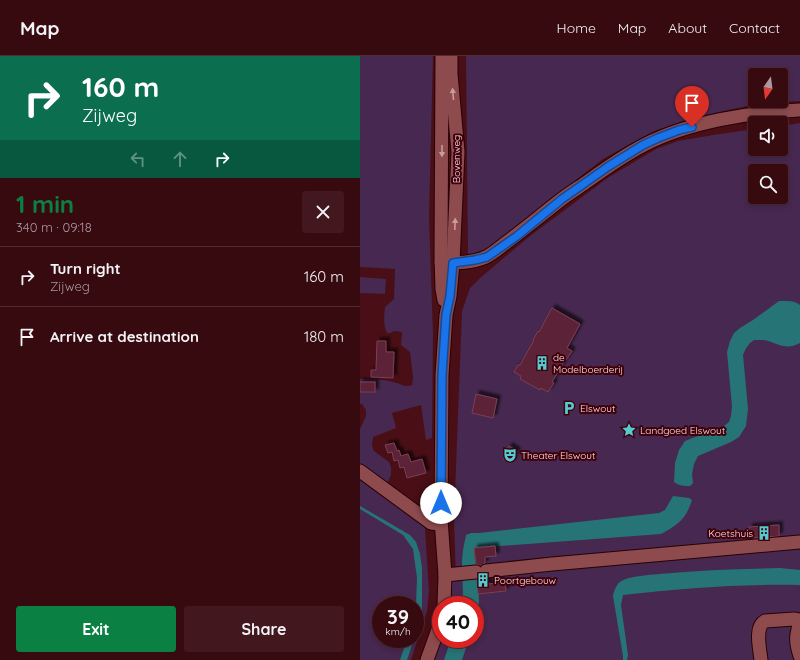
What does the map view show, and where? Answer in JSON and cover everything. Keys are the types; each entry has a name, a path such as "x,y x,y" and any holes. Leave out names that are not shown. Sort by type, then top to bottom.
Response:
{"street":[{"name":"Bovenweg","path":"442,56 447,263"},
{"name":"Bovenweg","path":"447,263 458,152 451,74 451,56"},
{"path":"444,596 445,575 441,524 442,375 446,315 450,296 447,263 487,257 517,236 562,199 609,166 643,145 658,138 679,130 718,120 759,113 800,110"},
{"path":"360,471 432,523 441,524"},
{"path":"445,575 800,542"},
{"path":"761,660 758,632 761,623 765,621 800,620"},
{"path":"800,623 796,644 800,656"},
{"path":"427,660 432,646"}],"shaded area":[{"path":"360,56 433,56 429,217 433,334 432,438 426,440 421,405 392,413 396,428 373,437 372,446 374,451 389,462 391,467 391,475 387,484 360,465 360,429 366,416 366,410 362,404 360,404 360,379 385,380 407,386 412,385 413,377 410,352 401,345 402,332 394,331 387,333 385,326 385,307 394,299 395,269 360,267"},
{"path":"466,56 800,56 800,101 788,102 788,68 748,68 748,106 689,119 654,131 603,159 481,255 474,257 468,255"},
{"name":"Landgoed Elswout","path":"800,123 800,660 433,660 438,648 484,648 484,596 450,596 451,580 456,579 454,519 462,311 470,288 530,236 609,177 656,149 678,141 748,130 748,156 788,156 788,125"},
{"path":"360,277 386,279 385,294 360,293"},
{"path":"360,480 425,528 429,591 427,611 424,620 424,596 372,596 372,648 415,648 411,660 360,660"}],"water":[{"path":"779,301 788,301 798,303 800,305 800,343 790,346 782,346 764,340 754,340 746,348 743,355 748,409 746,426 739,437 731,442 698,456 694,464 692,474 693,483 690,486 682,486 674,482 675,463 679,450 685,441 724,426 729,422 732,406 727,352 734,333"},
{"path":"673,496 689,498 692,500 690,507 681,521 661,534 474,548 479,596 463,596 462,561 466,535 471,533 659,513 665,510"},
{"path":"360,506 410,535 416,542 422,568 422,596 416,596 417,578 413,549 403,535 360,509"},
{"path":"780,568 800,570 800,585 712,587 623,595 621,605 628,655 627,660 623,660 613,596 615,588 620,582 633,577 645,575"},
{"path":"404,648 411,648 407,660 400,660"},
{"path":"448,648 466,648 462,660 444,660"}],"building":[{"name":"de Modelboerderij","path":"552,308 580,324 567,348 572,351 552,382 554,383 548,392 541,388 540,390 520,379 521,376 514,372 518,365 520,365"},
{"path":"377,341 386,341 386,352 394,352 393,378 371,377 371,370 376,370"},
{"path":"360,382 375,382 375,392 360,392"},
{"path":"476,394 497,399 493,418 472,413"},
{"path":"394,443 401,456 408,454 411,462 422,459 426,473 407,478 404,467 400,468 398,460 394,461 392,452 388,453 385,445"},
{"name":"Theater Elswout","path":"509,446 517,451 511,463 503,459"},
{"name":"Koetshuis","path":"779,525 779,536 750,538 749,527"},
{"name":"Poortgebouw","path":"495,546 496,556 485,557 485,563 480,566 476,564 474,548"},
{"name":"Poortgebouw","path":"482,577 488,579 488,584 505,582 506,591 478,594 477,580"}],"place":[{"name":"de Modelboerderij","path":"542,363"},
{"name":"Elswout","path":"569,408"},
{"name":"Landgoed Elswout","path":"629,430"},
{"name":"Theater Elswout","path":"510,455"},
{"name":"Koetshuis","path":"764,533"},
{"name":"Poortgebouw","path":"483,580"}],"route":[{"path":"441,503 442,375 446,315 450,296 453,263 462,263 487,257 517,236 562,199 609,166 643,145 679,130 692,127"}]}
